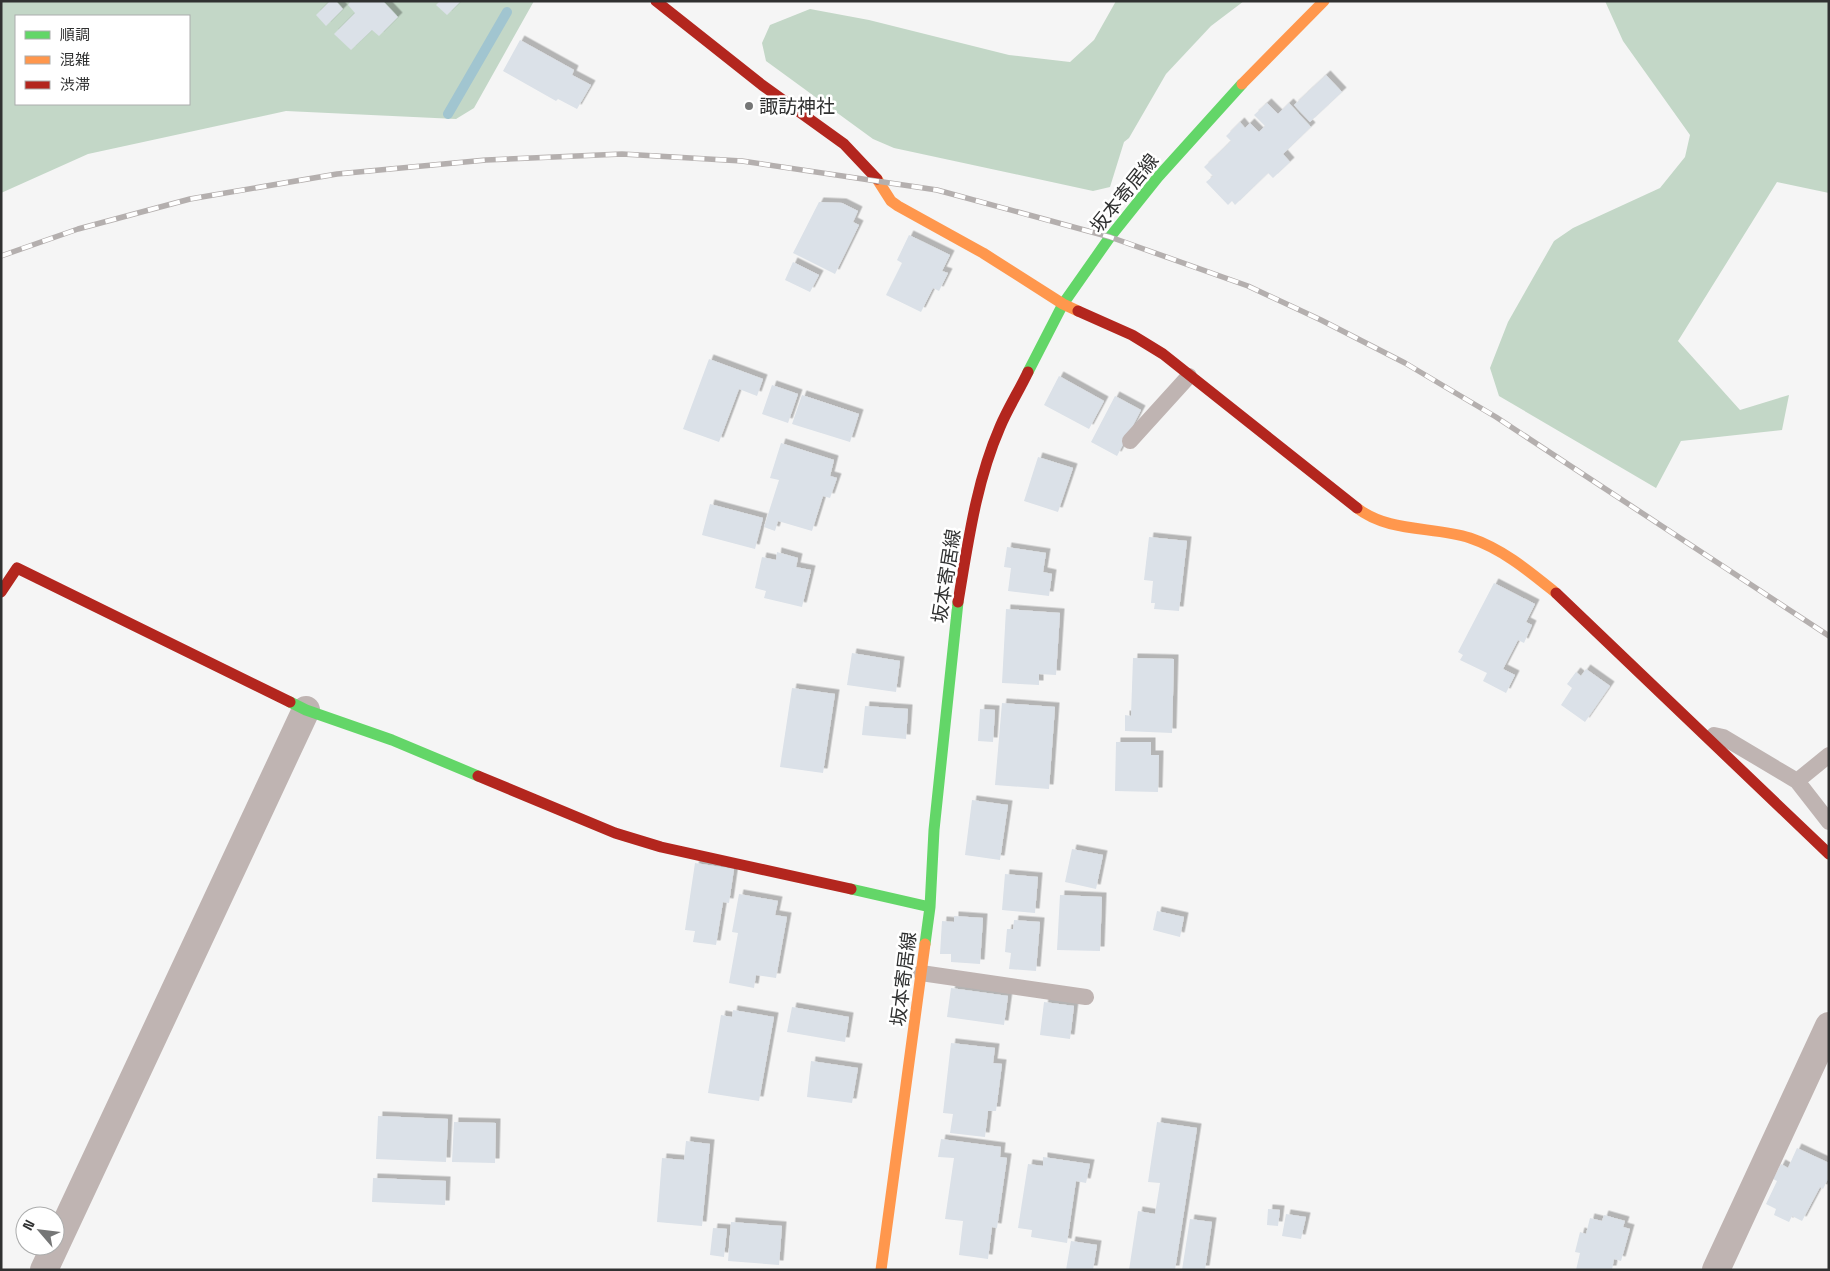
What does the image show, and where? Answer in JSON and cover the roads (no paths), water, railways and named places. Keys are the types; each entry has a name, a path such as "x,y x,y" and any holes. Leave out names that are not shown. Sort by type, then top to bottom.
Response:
{"street":[{"path":"656,1 762,85 844,144 878,181 890,201 983,253 1063,304 1132,335 1162,354 1365,514 1384,522 1419,530 1456,534 1498,551 1521,566 1563,599 1829,854"},
{"name":"坂本寄居線","path":"881,1270 930,907 934,830 949,699 954,628 970,529 984,473 1000,427 1063,304 1110,237 1158,177 1258,66 1324,1"},
{"path":"1,592 17,568 306,710 392,740 615,833 671,849 930,907"},
{"path":"44,1270 306,710"},
{"path":"1716,1270 1829,1026"}],"lane":[{"path":"1130,442 1189,376"},
{"path":"1698,730 1723,737 1797,781 1829,822"},
{"path":"1797,781 1829,755"},
{"path":"921,973 1086,996"}],"waterway":[{"path":"448,114 507,12"}],"railway":[{"path":"1,256 78,229 190,199 337,174 486,160 622,154 742,161 937,190 1110,237 1248,286 1321,320 1405,363 1496,417 1829,636"}],"place":[{"name":"諏訪神社","path":"749,106"}]}
